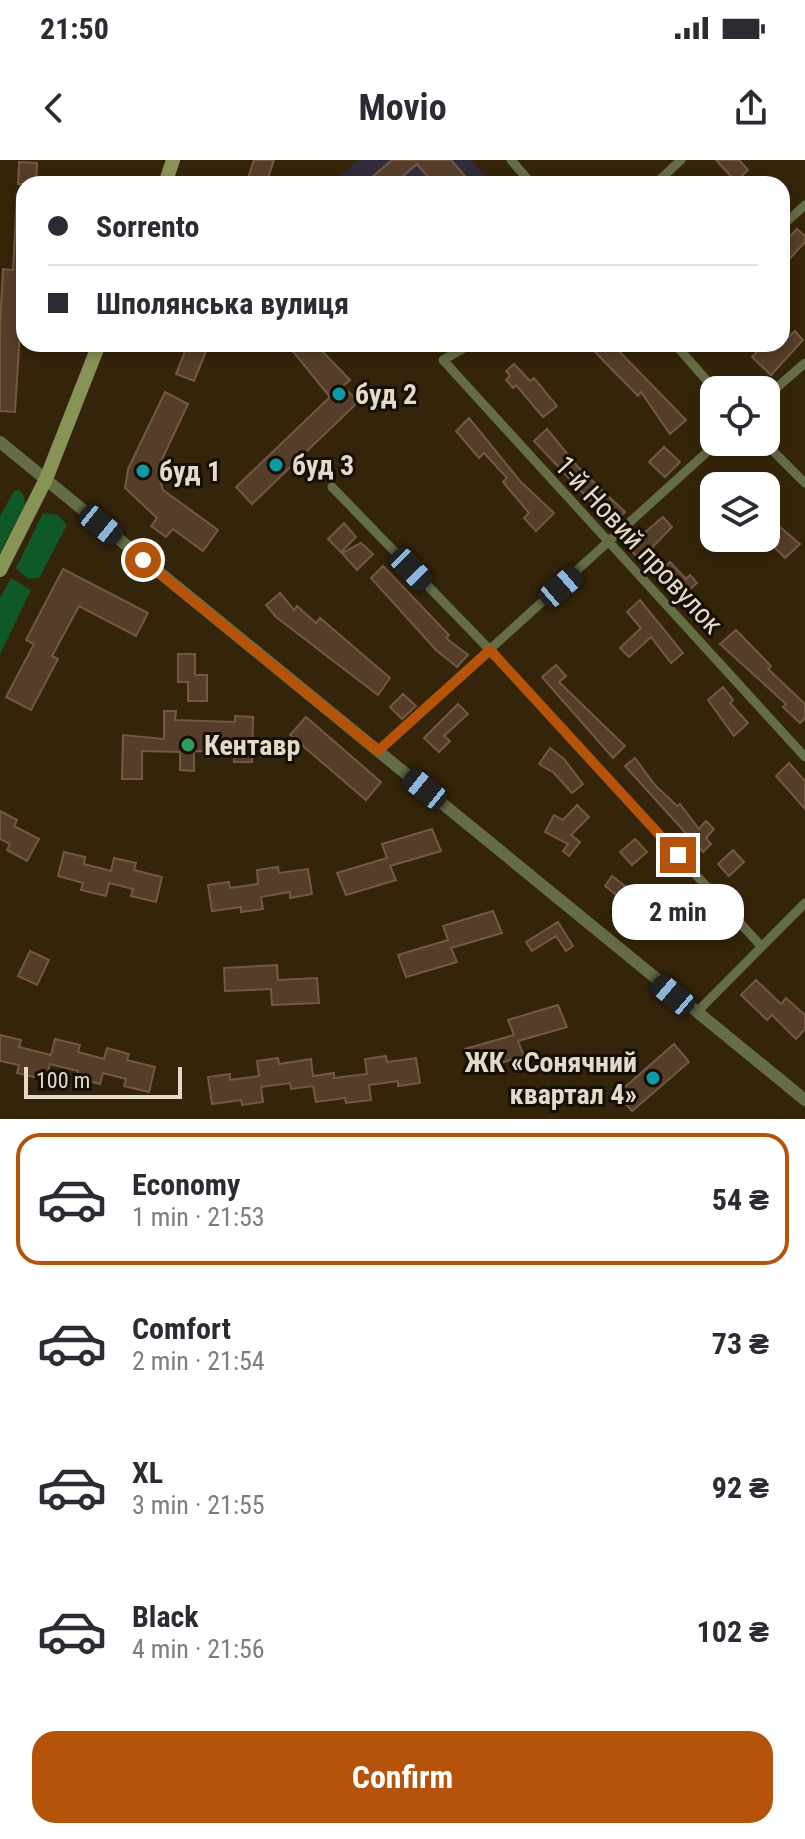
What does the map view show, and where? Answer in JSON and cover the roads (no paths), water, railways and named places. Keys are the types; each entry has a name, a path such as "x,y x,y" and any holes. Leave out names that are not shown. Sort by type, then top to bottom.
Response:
{"main road":[{"path":"0,570 46,479 96,352"}],"street":[{"path":"511,160 525,176"},
{"path":"664,176 681,160"},
{"path":"790,219 805,205"},
{"name":"1-й Новий провулок","path":"457,352 443,360 608,545 805,757"},
{"path":"682,352 703,376"},
{"path":"780,385 805,363"},
{"path":"0,442 805,1100"},
{"path":"378,751 703,456"},
{"path":"778,456 805,483"},
{"path":"332,487 490,650 761,946"},
{"path":"697,1012 805,903"}],"place":[{"name":"буд 2","path":"339,394"},
{"name":"буд 3","path":"276,465"},
{"name":"буд 1","path":"143,471"},
{"name":"Кентавр","path":"188,745"},
{"name":"ЖК «Сонячний квартал 4»","path":"653,1078"}]}
